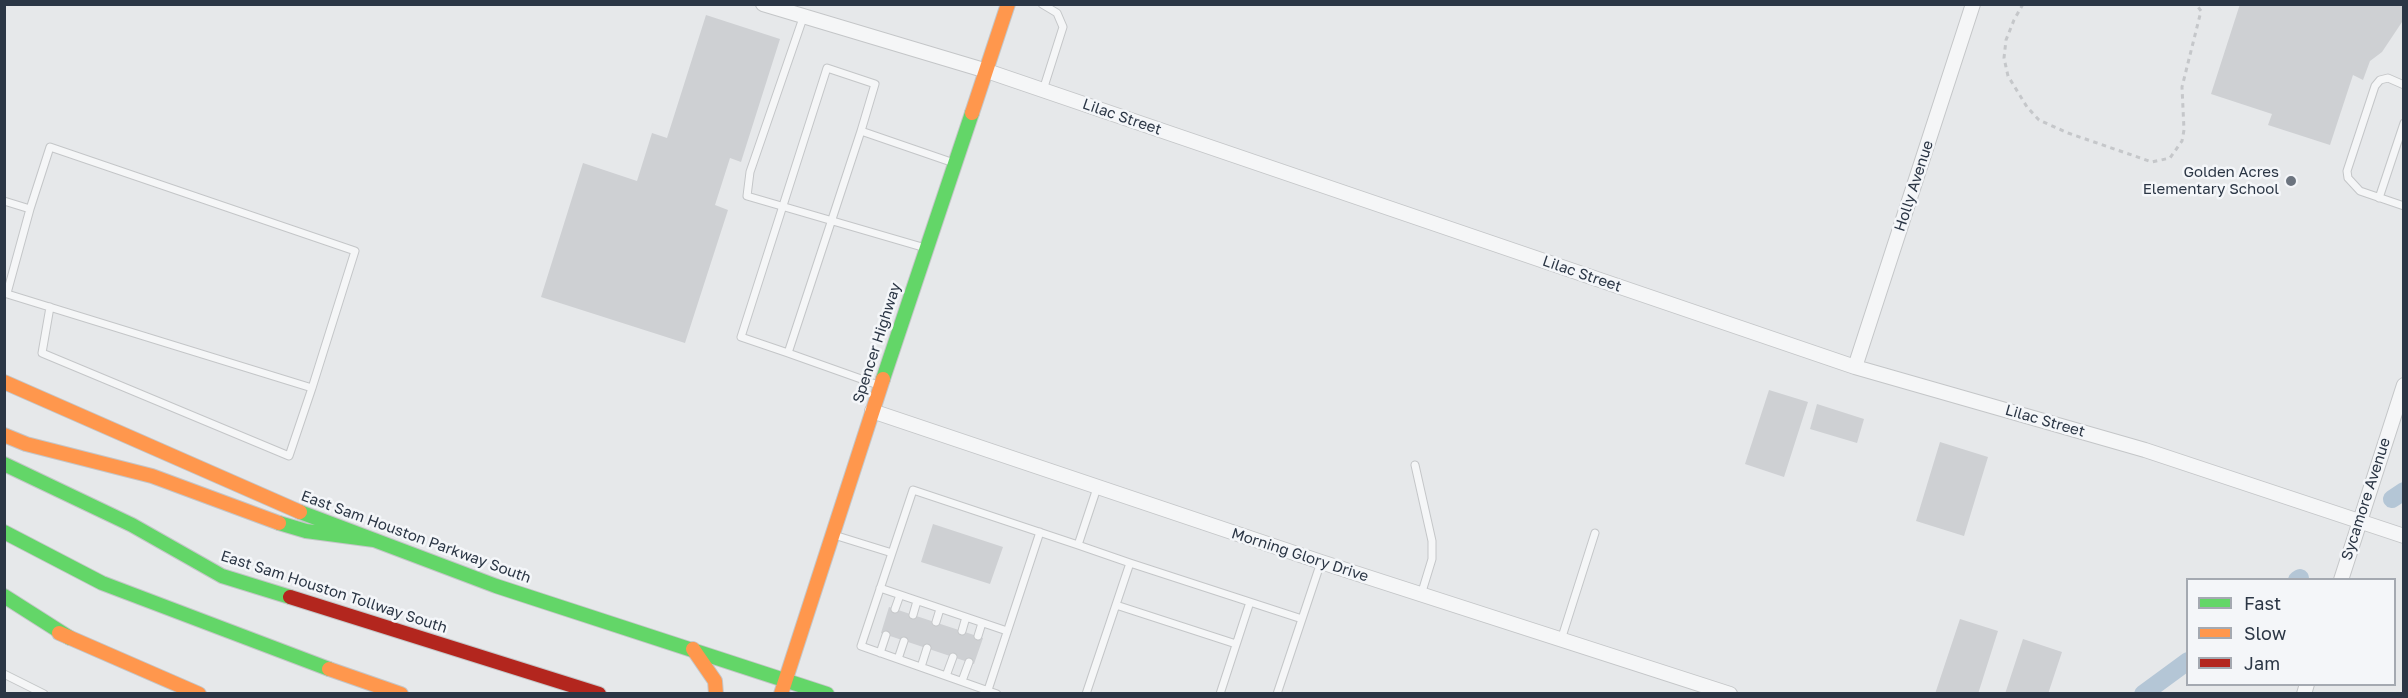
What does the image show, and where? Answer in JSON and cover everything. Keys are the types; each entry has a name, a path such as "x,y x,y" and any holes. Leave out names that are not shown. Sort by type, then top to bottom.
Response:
{"main road":[{"name":"Spencer Highway","path":"781,693 925,248 1008,4"},
{"name":"East Sam Houston Parkway South","path":"4,382 267,499 374,540 496,586 786,678 826,693"},
{"path":"4,435 26,444 152,476 258,517 306,531 374,540"},
{"name":"East Sam Houston Tollway South","path":"4,464 132,525 222,576 599,693"},
{"path":"4,532 102,583 352,678 401,693"},
{"path":"4,596 70,638"},
{"path":"4,608 199,693"},
{"path":"693,649 715,681 716,693"}],"street":[{"name":"Lilac Street","path":"763,4 803,18 987,71 1855,368 2145,450 2403,536"},
{"name":"Holly Avenue","path":"1855,368 1973,4"},
{"name":"Sycamore Avenue","path":"2341,578 2403,385"},
{"name":"Morning Glory Drive","path":"872,411 1421,595 1730,693"}],"lane":[{"path":"1042,4 1057,13 1063,27 1043,90"},
{"path":"803,18 750,172 747,196 925,248"},
{"path":"788,353 875,84 827,68 741,337 880,385"},
{"path":"2403,85 2388,78 2380,80 2375,86 2348,171 2348,178 2354,187 2403,206"},
{"path":"2379,198 2403,123"},
{"path":"861,131 955,163"},
{"path":"50,307 42,353 289,456 312,388 355,251 51,147 30,209 6,293 312,388"},
{"path":"4,201 30,209"},
{"path":"1415,465 1432,541 1432,559 1421,595"},
{"path":"1078,545 1097,488"},
{"path":"997,693 861,646 913,490 1302,619"},
{"path":"988,690 1040,532"},
{"path":"1561,640 1595,533"},
{"path":"832,534 892,554"},
{"path":"1086,693 1130,562"},
{"path":"1277,693 1321,562"},
{"path":"880,588 1007,631"},
{"path":"895,609 900,595"},
{"path":"913,615 917,601"},
{"path":"1220,693 1250,602"},
{"path":"1116,604 1236,644"},
{"path":"936,622 940,609"},
{"path":"962,631 966,617"},
{"path":"978,636 982,623"},
{"path":"880,653 886,635"},
{"path":"898,659 904,641"},
{"path":"921,667 927,648"},
{"path":"946,676 953,657"},
{"path":"962,681 969,662"},
{"path":"4,674 44,693"}],"path":[{"path":"2024,4 2013,20 2006,40 2004,58 2008,76 2027,107 2039,120 2068,134 2152,162 2170,158 2182,141 2184,130 2182,87 2201,11 2196,4"}],"building":[{"path":"2240,4 2404,4 2404,19 2382,52 2370,61 2363,80 2353,75 2330,145 2268,125 2272,114 2211,94"},
{"path":"706,15 780,39 741,162 730,158 715,205 728,210 685,343 541,297 583,163 637,181 652,133 667,138"},
{"path":"1769,390 1808,402 1784,477 1745,464"},
{"path":"1817,404 1864,419 1857,443 1810,429"},
{"path":"1940,442 1988,457 1964,536 1916,521"},
{"path":"933,524 1003,547 990,584 921,562"},
{"path":"889,607 983,638 974,664 881,633"},
{"path":"1960,619 1998,631 1978,694 1935,694"},
{"path":"2023,639 2062,652 2048,694 2005,694"}],"waterway":[{"path":"2392,499 2404,491"},
{"path":"2143,694 2186,662"}],"traffic: fast":[{"path":"883,379 972,113"},
{"path":"4,464 132,525 222,576 290,597"},
{"path":"300,512 496,586 827,694"},
{"path":"279,523 306,531 374,540"},
{"path":"4,532 102,583 329,669"},
{"path":"4,596 70,638"}],"traffic: slow":[{"path":"972,113 1008,4"},
{"path":"781,694 883,379"},
{"path":"4,382 300,512"},
{"path":"4,435 26,444 152,476 279,523"},
{"path":"59,633 199,694"},
{"path":"693,649 715,681 716,694"},
{"path":"329,669 401,694"}],"traffic: jam":[{"path":"290,597 599,694"}],"place":[{"name":"Golden Acres Elementary School","path":"2291,181"}]}
